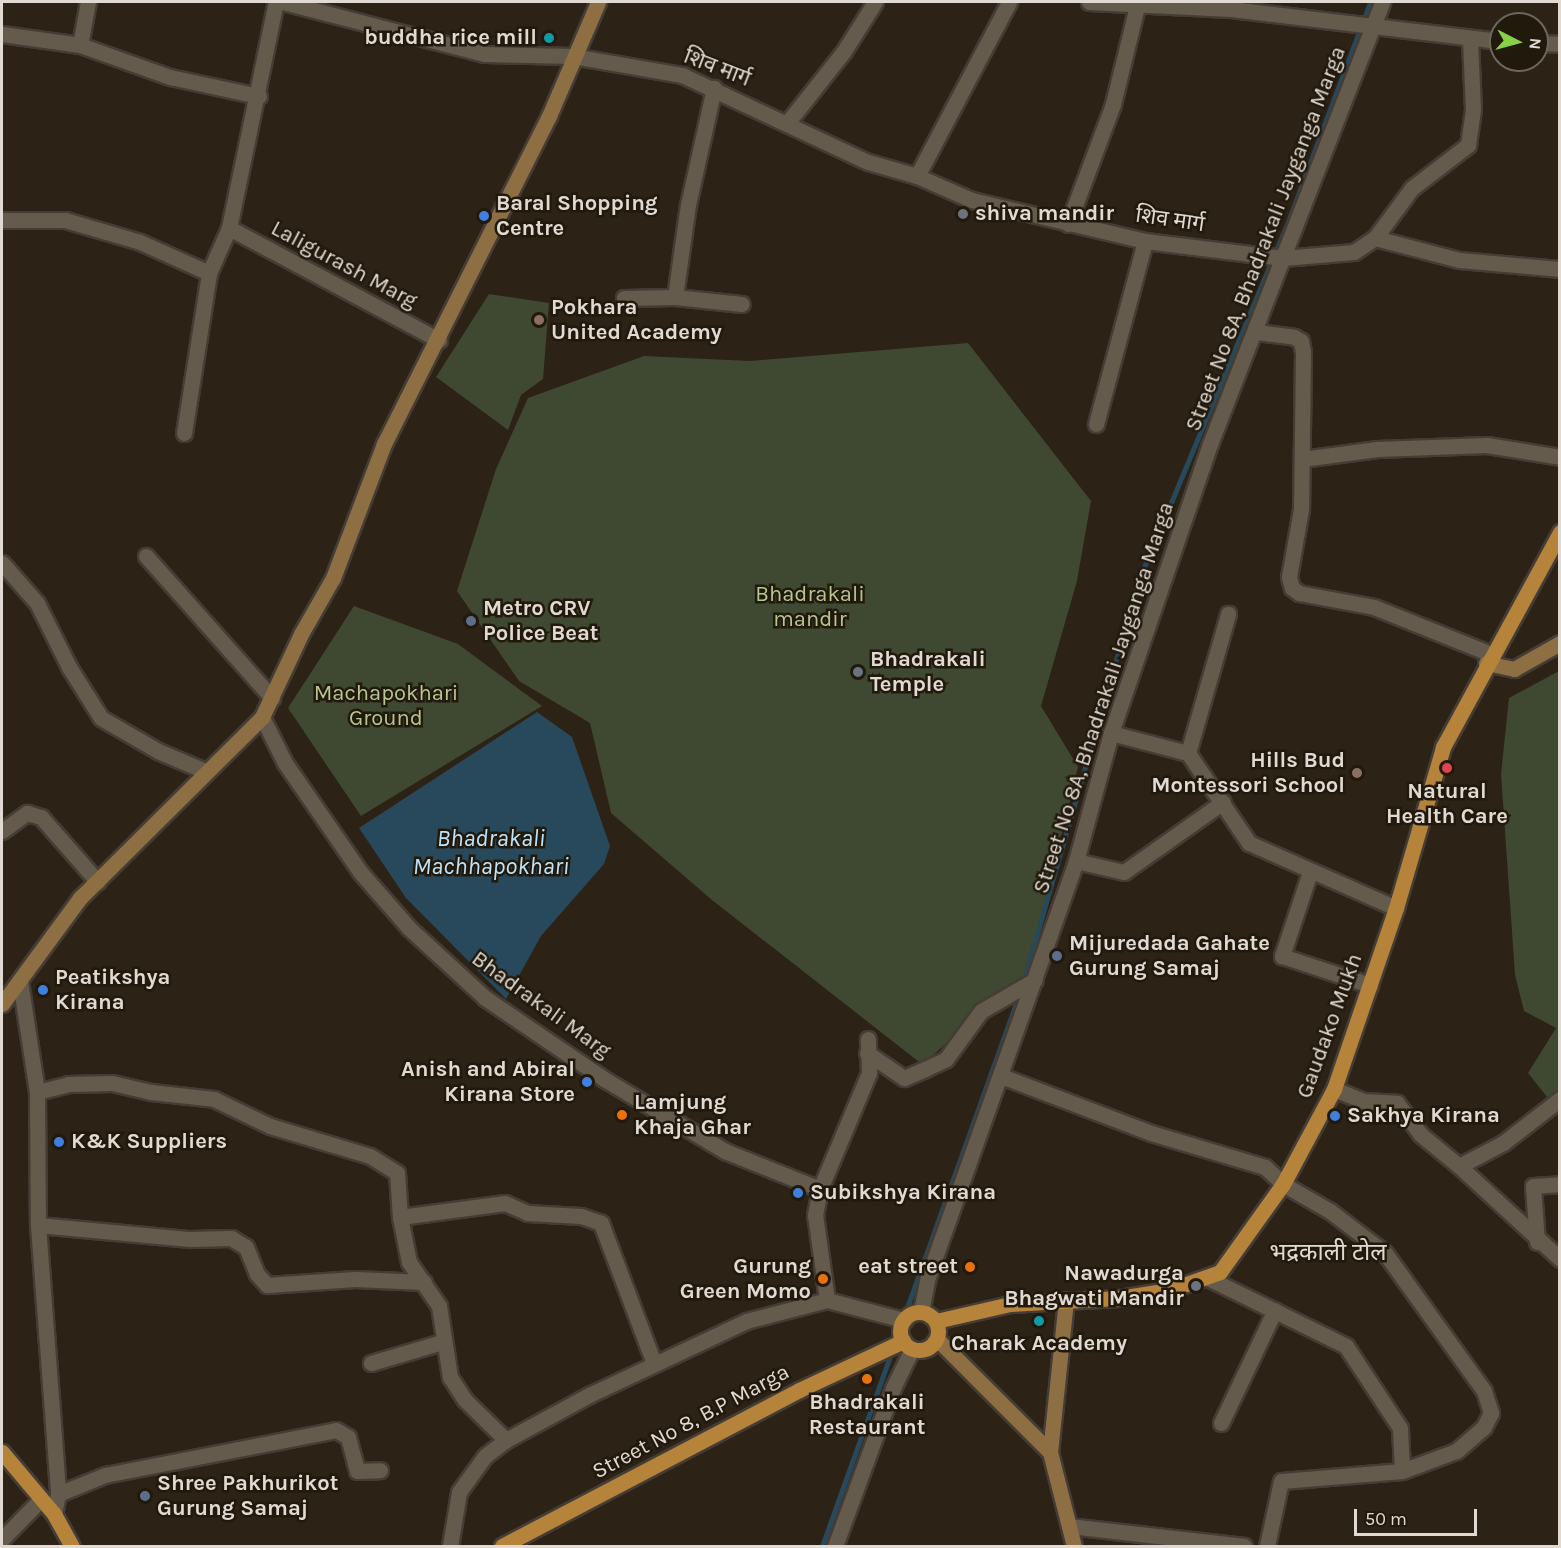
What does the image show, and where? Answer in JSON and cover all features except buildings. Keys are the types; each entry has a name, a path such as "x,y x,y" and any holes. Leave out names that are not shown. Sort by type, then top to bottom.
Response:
{"main road":[{"path":"2,1004 49,937 205,771 262,717 301,634 333,578 384,444 439,340 549,116 572,56 598,2"},
{"name":"Gaudako Mukh","path":"1066,1300 1150,1293 1208,1278 1220,1272 1283,1184 1334,1089 1396,908 1443,747 1489,658 1560,532"},
{"path":"1489,658 1514,669 1560,643"},
{"path":"937,1339 924,1350 907,1345 900,1330 904,1320 921,1312 936,1322 1010,1304 1066,1300 1050,1452 1074,1546"},
{"path":"936,1322 937,1339 989,1387 1050,1452"},
{"name":"Street No 8, B.P Marga","path":"502,1546 799,1390 907,1345"},
{"path":"2,1452 54,1514 72,1546"}],"street":[{"path":"80,45 88,2"},
{"path":"184,433 209,273 229,228 259,96 276,2"},
{"name":"शिव मार्ग","path":"283,2 484,54 572,56 682,75 788,122 868,162 917,176 972,200 1145,241 1283,258 1354,252 1375,238 1412,188 1468,145 1473,110 1470,39"},
{"path":"788,122 844,51 875,2"},
{"path":"917,176 1009,2"},
{"path":"1089,2 1231,9 1489,40"},
{"name":"Street No 8A, Bhadrakali Jayganga Marga","path":"921,1312 928,1277 1076,861 1111,733 1210,444 1256,332 1382,2"},
{"path":"1068,224 1113,104 1137,6"},
{"path":"2,34 80,45 170,77 259,96"},
{"path":"675,297 688,205 714,88"},
{"path":"2,220 65,220 140,242 209,273"},
{"name":"Laligurash Marg","path":"229,228 439,340"},
{"path":"1375,238 1459,260 1560,269"},
{"path":"1096,424 1145,241"},
{"path":"624,298 675,297 742,304"},
{"path":"1256,332 1294,337 1301,341 1301,509 1289,577 1292,588 1299,593 1374,607 1489,658"},
{"path":"1302,459 1377,449 1487,445 1560,458"},
{"path":"146,556 272,698"},
{"path":"2,563 37,603 69,667 101,718 158,751 205,771"},
{"path":"1188,753 1228,614"},
{"name":"Bhadrakali Marg","path":"262,717 285,763 361,873 409,928 485,998 604,1079 725,1151 820,1189"},
{"path":"1111,733 1188,753 1223,802 1248,843 1396,908"},
{"path":"1076,861 1124,872 1223,802"},
{"path":"2,831 27,813 41,818 99,882"},
{"path":"1310,872 1288,945 1282,956 1370,985"},
{"path":"827,1300 815,1215 820,1189 869,1072 867,1046 893,1074 904,1078 925,1070 946,1059 981,1011 1035,980"},
{"path":"20,981 37,1092 38,1225 58,1494 54,1514"},
{"path":"1001,1076 1151,1133 1265,1167 1283,1184 1330,1211 1385,1253 1484,1391 1491,1413 1484,1427 1456,1451 1402,1472 1281,1481 1267,1546"},
{"path":"37,1092 68,1084 112,1083 151,1092 214,1099 270,1126 369,1156 398,1173 400,1217 409,1262 439,1306 442,1342 450,1377 465,1400 506,1440"},
{"path":"1334,1089 1363,1101 1397,1103 1420,1134 1459,1166 1537,1242 1560,1259"},
{"path":"1459,1166 1503,1143 1560,1099"},
{"path":"1537,1242 1533,1186 1560,1184"},
{"path":"400,1217 505,1203 527,1213 581,1216 601,1223 654,1363"},
{"path":"38,1225 190,1239 231,1238 246,1247 257,1274 267,1285 355,1279 424,1282"},
{"path":"1208,1278 1346,1346 1400,1428 1402,1472"},
{"path":"450,1546 459,1491 485,1456 506,1440 654,1363 746,1321 827,1300 904,1320"},
{"path":"1221,1423 1275,1310"},
{"path":"371,1363 442,1342"},
{"path":"835,1546 907,1345"},
{"path":"58,1494 105,1475 336,1430 348,1437 357,1471 380,1470"},
{"path":"2,1539 41,1499"},
{"path":"1069,1526 1244,1546"}],"green space":[{"path":"489,294 549,303 543,379 521,395 508,430 436,377"},
{"name":"Bhadrakali mandir","path":"968,343 1091,501 1077,581 1041,706 1078,767 1026,986 982,1009 923,1065 712,900 611,813 590,723 519,681 457,591 496,469 528,398 644,356 750,361"},
{"name":"Machapokhari Ground","path":"354,606 458,644 542,706 361,816 288,708"},
{"path":"1559,671 1560,1093 1547,1097 1528,1073 1556,1028 1524,1011 1515,975 1501,774 1509,698"}],"water":[{"name":"Bhadrakali Machhapokhari","path":"537,712 572,737 610,846 604,864 541,936 506,999 406,898 359,828"}],"waterway":[{"path":"1023,982 1140,577 1286,227 1370,2"},
{"path":"895,1341 1020,991"},
{"path":"822,1546 892,1350"}],"place":[{"name":"buddha rice mill","path":"549,38"},
{"name":"shiva mandir","path":"963,214"},
{"name":"Baral Shopping Centre","path":"484,216"},
{"name":"Pokhara United Academy","path":"539,320"},
{"name":"Metro CRV Police Beat","path":"471,621"},
{"name":"Bhadrakali Temple","path":"858,672"},
{"name":"Natural Health Care","path":"1447,768"},
{"name":"Hills Bud Montessori School","path":"1357,773"},
{"name":"Mijuredada Gahate Gurung Samaj","path":"1057,956"},
{"name":"Peatikshya Kirana","path":"43,990"},
{"name":"Anish and Abiral Kirana Store","path":"587,1082"},
{"name":"Lamjung Khaja Ghar","path":"622,1115"},
{"name":"Sakhya Kirana","path":"1335,1116"},
{"name":"K&K Suppliers","path":"59,1142"},
{"name":"Subikshya Kirana","path":"798,1193"},
{"name":"eat street","path":"970,1267"},
{"name":"Gurung Green Momo","path":"823,1279"},
{"name":"Nawadurga Bhagwati Mandir","path":"1196,1286"},
{"name":"Charak Academy","path":"1039,1321"},
{"name":"Bhadrakali Restaurant","path":"867,1379"},
{"name":"Shree Pakhurikot Gurung Samaj","path":"145,1496"}],"district":[{"name":"भद्रकाली टोल","path":"1328,1253"}]}
